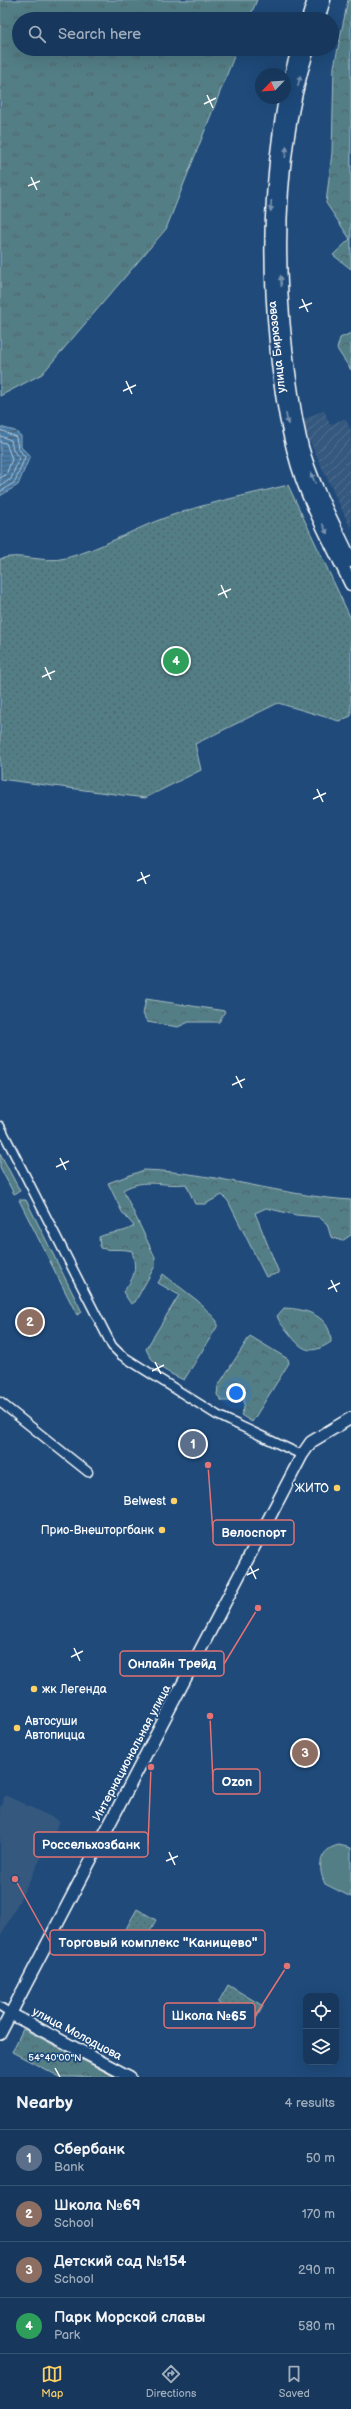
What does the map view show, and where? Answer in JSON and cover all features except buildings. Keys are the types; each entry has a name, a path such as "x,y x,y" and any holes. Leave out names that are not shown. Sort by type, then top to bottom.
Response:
{"main road":[{"path":"310,12 314,0"},
{"path":"320,12 324,0"},
{"name":"улица Бирюзова","path":"291,75 296,56"},
{"name":"улица Бирюзова","path":"306,56 291,113 284,165 279,222 281,288 290,384 297,424 310,473 351,561"},
{"name":"улица Бирюзова","path":"284,104 275,154 270,207 270,264 280,384 289,434 303,481 351,584"},
{"name":"Интернациональная улица","path":"0,2034 302,1455 311,1442 351,1418"},
{"name":"улица Молодцова","path":"11,2014 130,2077"}],"street":[{"path":"0,1126 112,1346 121,1355 217,1415 302,1455"},
{"path":"0,1402 88,1472"},
{"path":"0,2007 11,2014"}],"shaded area":[{"path":"324,410 330,425 345,418 351,430 351,529 300,421"},
{"path":"5,1795 60,1821 0,1938 0,1807"}],"green space":[{"path":"0,0 257,0 252,12 12,12 12,56 234,56 166,229 42,374 0,396"},
{"path":"348,0 351,0 351,269 333,255 350,239 326,203 332,153 334,67 336,56 339,56 339,43"},
{"path":"351,333 351,370 337,349 340,338"},
{"path":"288,485 351,619 351,716 339,721 278,703 195,744 201,770 145,798 0,779 0,559 8,557 49,560 66,558 92,549 154,522 182,512 212,503"},
{"path":"146,999 225,1011 219,1022 189,1022 178,1027 147,1022 143,1014"},
{"path":"0,1153 20,1191 14,1194 0,1167"},
{"path":"144,1170 196,1175 299,1194 351,1200 351,1235 342,1241 331,1237 327,1224 319,1217 296,1215 266,1208 255,1213 279,1273 266,1277 228,1201 222,1195 205,1204 195,1204 186,1184 177,1185 146,1183 131,1186 123,1190 155,1257 155,1266 135,1302 131,1304 123,1292 134,1273 135,1268 132,1251 100,1248 99,1237 130,1229 134,1226 122,1212 108,1183"},
{"path":"19,1200 26,1200 82,1312 77,1315"},
{"path":"163,1274 198,1301 217,1321 217,1327 184,1380 167,1372 152,1360 146,1349 179,1295 158,1283"},
{"path":"284,1308 309,1312 322,1320 330,1333 331,1342 318,1349 308,1350 303,1348 278,1319 277,1316"},
{"path":"250,1336 288,1359 289,1363 252,1422 241,1415 244,1408 244,1397 236,1396 230,1401 222,1401 217,1395 218,1386"},
{"path":"339,1845 351,1848 351,1897 325,1884 322,1878 321,1865 324,1855 327,1850"},
{"path":"137,1909 156,1920 142,1945 123,1934"},
{"path":"228,1985 263,2006 253,2024 218,2003"},
{"path":"23,2029 115,2077 60,2077 12,2052"}],"water":[{"path":"0,427 15,431 21,436 21,447 30,456 18,485 0,496"}],"place":[{"name":"Парк Морской славы","path":"176,661"},
{"name":"Школа №69","path":"30,1322"},
{"name":"Сбербанк","path":"193,1444"},
{"name":"Велоспорт","path":"208,1465"},
{"name":"ЖИТО","path":"337,1488"},
{"name":"Belwest","path":"174,1501"},
{"name":"Прио-Внешторгбанк","path":"162,1530"},
{"name":"Онлайн Трейд","path":"258,1608"},
{"name":"жк Легенда","path":"34,1689"},
{"name":"Ozon","path":"210,1716"},
{"name":"Автосуши Автопицца","path":"17,1728"},
{"name":"Детский сад №154","path":"305,1753"},
{"name":"Россельхозбанк","path":"151,1767"},
{"name":"Торговый комплекс \"Канищево\"","path":"15,1879"},
{"name":"Школа №65","path":"287,1966"}]}
